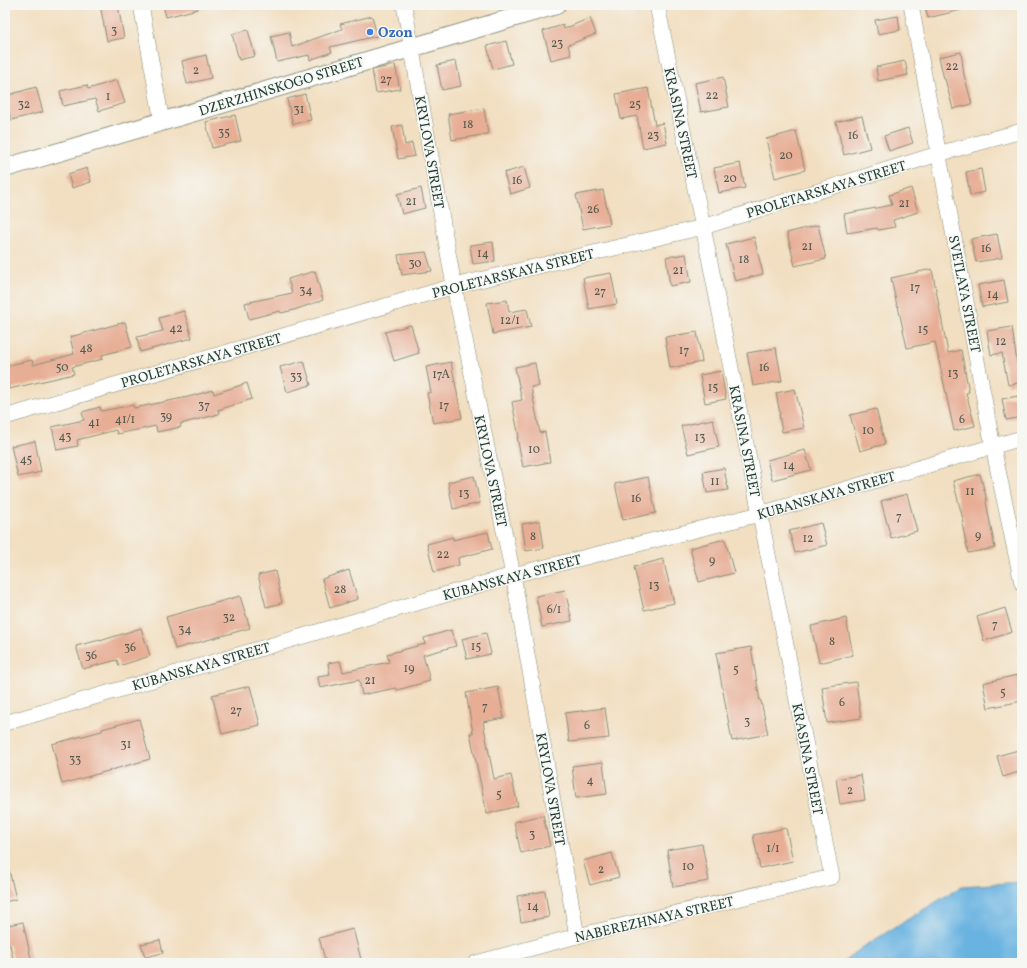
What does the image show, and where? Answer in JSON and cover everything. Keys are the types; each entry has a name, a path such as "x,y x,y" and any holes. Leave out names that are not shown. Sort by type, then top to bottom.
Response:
{"street":[{"path":"141,5 162,122"},
{"name":"KRYLOVA STREET","path":"404,5 454,286 513,575 577,936"},
{"name":"DZERZHINSKOGO STREET","path":"5,168 556,5"},
{"name":"KRASINA STREET","path":"657,5 703,227 832,878"},
{"name":"SVETLAYA STREET","path":"911,5 993,447 1022,583"},
{"name":"PROLETARSKAYA STREET","path":"5,417 454,286 703,227 938,154 1022,131"},
{"name":"KUBANSKAYA STREET","path":"5,723 513,575 760,514 1022,438"},
{"name":"NABEREZHNAYA STREET","path":"476,963 577,936 832,878"}],"water":[{"path":"1022,882 1022,963 842,963 863,947 962,886"}],"building":[{"path":"100,5 118,5 124,38 107,41"},
{"path":"163,5 198,5 198,9 166,17"},
{"path":"925,5 964,5 965,9 928,18"},
{"path":"372,16 377,36 330,47 332,52 310,60 309,55 277,62 271,36 289,32 292,47 342,29 340,24"},
{"path":"898,16 900,30 878,34 875,20"},
{"path":"590,18 596,34 568,45 571,55 551,60 543,31 563,25 564,29"},
{"path":"248,30 255,56 239,60 232,34"},
{"path":"506,41 512,64 493,69 487,46"},
{"path":"961,52 964,75 972,104 953,109 939,57"},
{"path":"206,55 211,78 187,84 182,61"},
{"path":"456,61 461,86 442,90 437,65"},
{"path":"905,61 908,75 878,81 876,67"},
{"path":"395,65 400,89 376,93 372,70"},
{"path":"723,77 729,107 701,112 695,83"},
{"path":"117,80 125,103 99,111 95,99 63,106 60,91 87,85 88,89"},
{"path":"36,87 43,112 11,120 5,96"},
{"path":"648,88 655,125 663,123 667,143 643,148 637,116 621,119 616,94"},
{"path":"305,94 311,120 293,124 287,99"},
{"path":"484,108 488,134 452,140 448,114"},
{"path":"235,115 241,141 212,148 206,122"},
{"path":"862,116 870,148 844,155 836,122"},
{"path":"402,125 405,145 412,143 415,156 398,159 392,127"},
{"path":"908,128 913,143 889,151 884,136"},
{"path":"796,131 805,170 775,178 766,139"},
{"path":"740,163 745,188 719,193 714,168"},
{"path":"524,167 530,188 510,194 504,173"},
{"path":"87,168 91,182 72,188 68,174"},
{"path":"981,169 985,192 970,195 966,172"},
{"path":"421,188 425,208 402,214 397,194"},
{"path":"911,188 918,212 893,220 895,227 878,230 877,228 847,233 844,214 892,205 889,195"},
{"path":"603,190 610,224 583,229 576,195"},
{"path":"818,225 826,259 795,266 787,233"},
{"path":"997,234 1002,258 976,262 971,239"},
{"path":"754,237 763,274 735,281 726,244"},
{"path":"493,242 495,261 473,264 470,245"},
{"path":"426,252 432,271 402,275 398,255"},
{"path":"686,254 691,282 670,286 666,257"},
{"path":"932,269 948,353 961,350 969,392 966,393 975,426 954,431 935,342 907,348 891,278"},
{"path":"315,271 323,300 294,310 281,313 280,311 249,319 245,303 292,293 288,279"},
{"path":"611,273 617,304 589,309 583,278"},
{"path":"1004,280 1008,302 982,307 978,285"},
{"path":"507,300 509,312 527,309 531,327 493,334 487,303"},
{"path":"184,311 192,338 140,352 137,337 163,331 159,318"},
{"path":"125,322 132,347 102,355 103,359 72,367 74,374 9,389 5,366 32,360 33,365 74,354 70,337"},
{"path":"411,325 419,353 394,361 385,332"},
{"path":"1012,327 1017,363 1022,362 1022,382 1008,385 1002,353 991,355 987,331"},
{"path":"697,332 702,362 670,368 665,337"},
{"path":"776,348 782,381 753,386 747,353"},
{"path":"304,361 311,385 287,392 280,367"},
{"path":"451,362 462,418 433,423 427,393 431,392 426,367"},
{"path":"535,363 539,386 531,387 540,433 545,432 550,462 523,467 512,402 522,400 515,367"},
{"path":"721,371 726,399 705,403 700,375"},
{"path":"247,383 252,399 218,410 219,414 180,424 181,427 157,432 156,426 117,434 116,430 77,440 78,446 57,450 52,427 84,420 82,412 100,407 101,411 133,405 134,408 188,397 213,390 214,394"},
{"path":"795,389 804,428 782,432 776,393"},
{"path":"1018,396 1022,417 1006,420 1002,399"},
{"path":"876,409 885,444 860,451 850,415"},
{"path":"713,419 719,447 688,454 681,426"},
{"path":"35,441 41,472 18,477 11,446"},
{"path":"805,450 811,470 772,480 767,460"},
{"path":"724,468 728,490 707,493 703,472"},
{"path":"980,474 987,501 995,548 968,553 962,523 964,523 953,481"},
{"path":"474,476 480,503 453,509 448,482"},
{"path":"648,477 656,513 623,520 615,484"},
{"path":"907,494 917,531 891,538 881,501"},
{"path":"540,521 544,548 526,551 522,524"},
{"path":"821,523 827,545 795,553 789,531"},
{"path":"488,532 492,549 458,558 459,565 434,572 427,544 453,537 453,540"},
{"path":"725,539 734,573 699,582 690,548"},
{"path":"663,559 674,603 644,610 634,567"},
{"path":"349,570 358,599 330,608 322,579"},
{"path":"275,571 282,603 266,607 258,575"},
{"path":"565,590 572,621 542,627 536,596"},
{"path":"240,596 250,628 175,649 166,617"},
{"path":"1005,608 1012,632 984,641 977,617"},
{"path":"846,618 853,655 819,663 811,626"},
{"path":"141,628 150,656 119,666 117,660 83,669 76,646 100,641"},
{"path":"451,630 456,646 423,655 430,681 397,690 396,688 362,695 359,680 320,688 318,677 330,675 328,663 340,661 343,672 389,662 387,654 425,644 424,638"},
{"path":"486,633 491,654 467,659 462,639"},
{"path":"751,647 760,701 768,734 732,741 716,653"},
{"path":"1017,675 1022,701 988,708 983,683"},
{"path":"856,682 861,718 827,723 822,687"},
{"path":"250,686 260,725 222,734 212,695"},
{"path":"498,687 504,718 483,722 494,779 511,775 518,806 487,814 470,733 473,733 466,693"},
{"path":"605,708 609,738 569,742 565,713"},
{"path":"139,719 150,759 62,784 52,744 102,731 102,729"},
{"path":"1022,749 1022,771 1003,777 997,756"},
{"path":"603,762 607,794 576,798 572,766"},
{"path":"861,775 865,800 840,804 836,779"},
{"path":"543,815 550,846 521,853 514,822"},
{"path":"786,828 793,861 760,868 753,835"},
{"path":"702,844 709,881 673,887 667,850"},
{"path":"612,853 619,877 590,885 583,861"},
{"path":"5,870 9,870 16,899 5,902"},
{"path":"545,891 549,917 521,922 517,896"},
{"path":"23,922 32,963 14,963 10,945 5,946 5,926"},
{"path":"353,929 362,963 326,963 319,938"},
{"path":"160,940 163,953 145,957 141,944"}],"place":[{"name":"Ozon","path":"370,32"}]}
